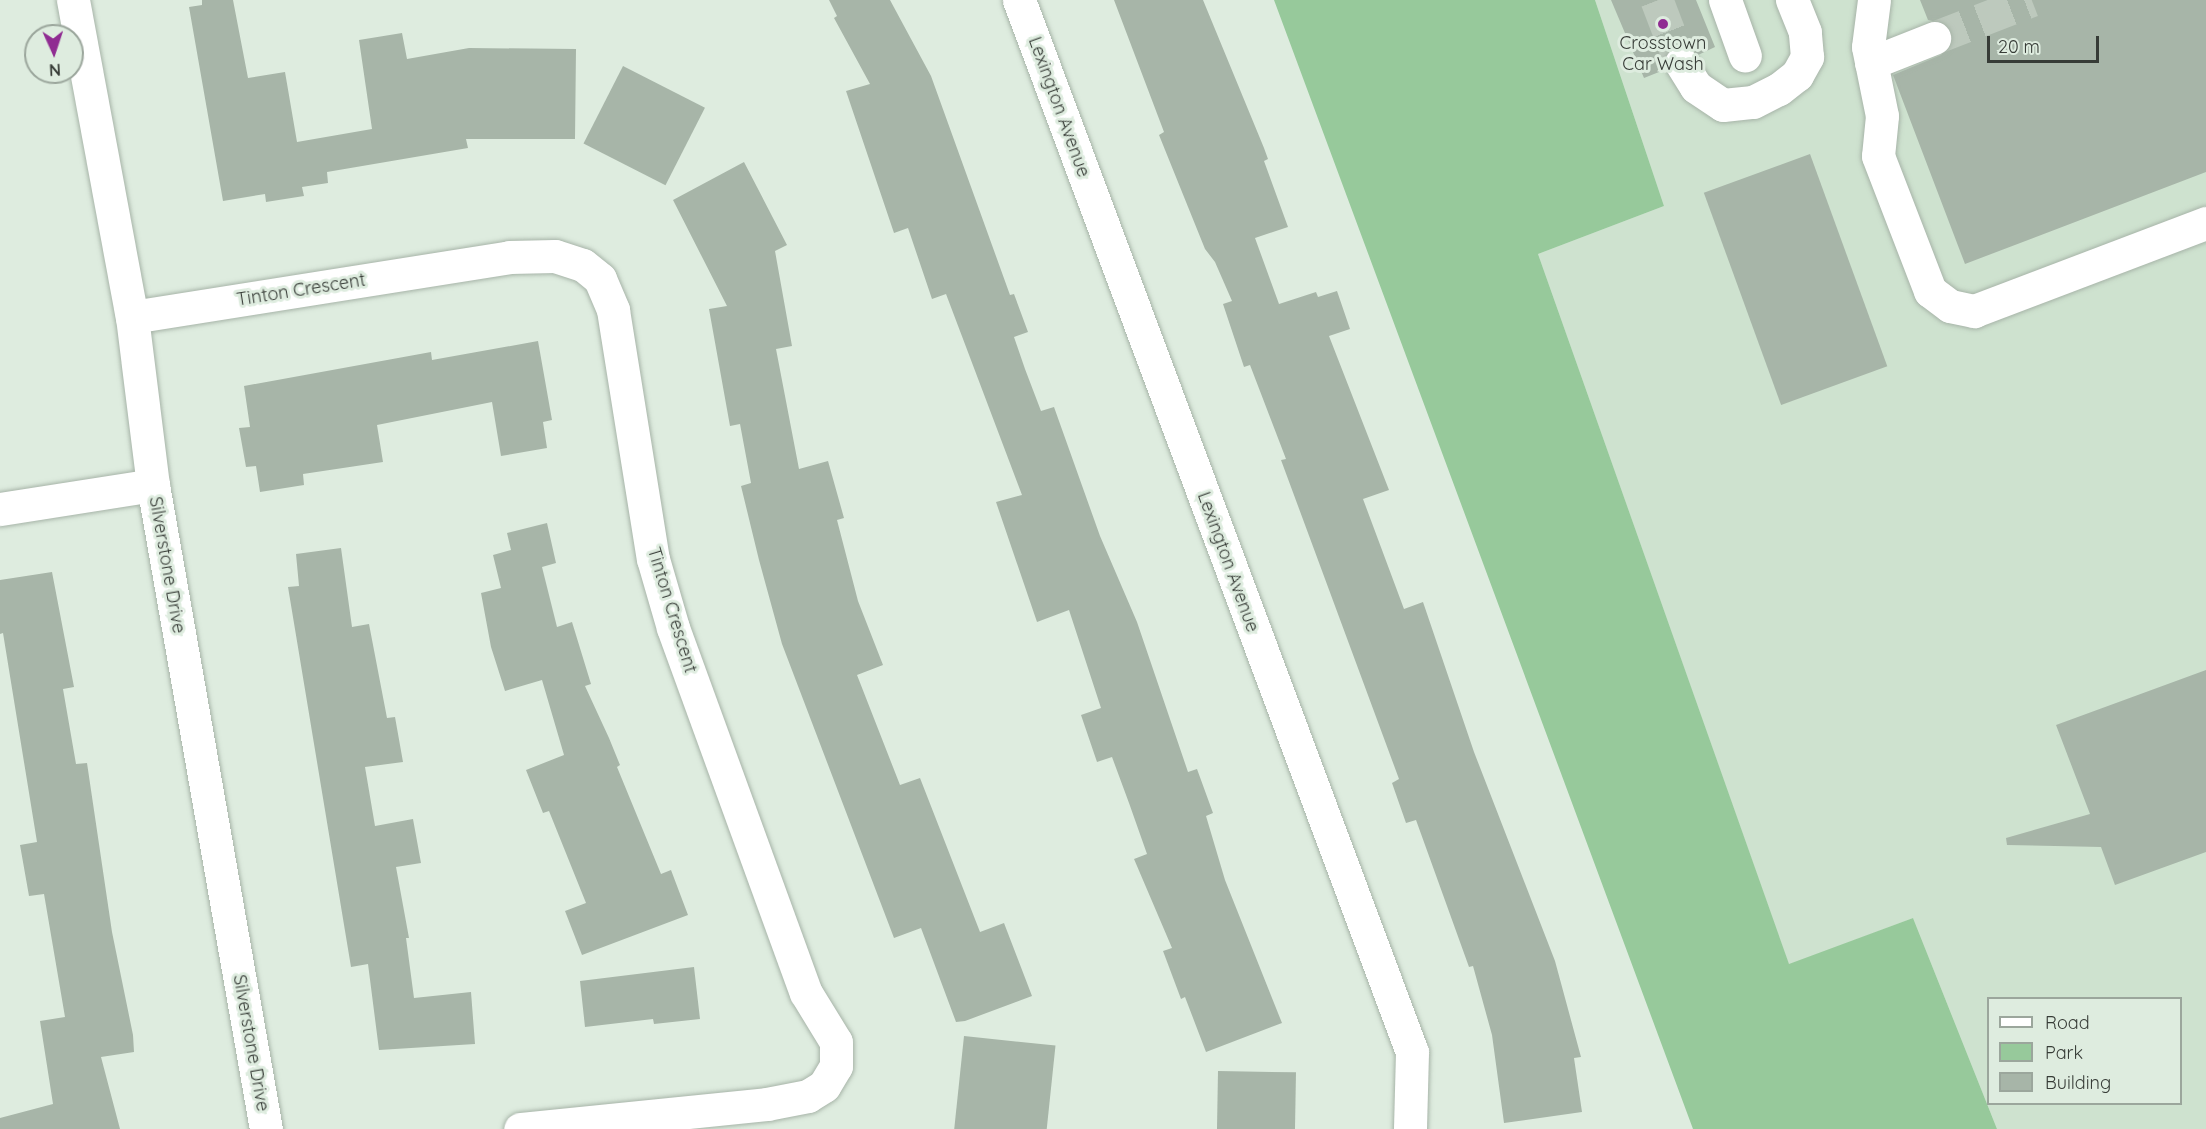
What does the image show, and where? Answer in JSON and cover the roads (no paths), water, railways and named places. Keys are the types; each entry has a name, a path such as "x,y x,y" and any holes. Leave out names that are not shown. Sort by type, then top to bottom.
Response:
{"street":[{"name":"Silverstone Drive","path":"73,0 132,317 153,485 266,1129"},
{"name":"Lexington Avenue","path":"1019,0 1412,1052 1410,1129"},
{"path":"1725,0 1745,56"},
{"path":"1681,63 1696,87 1723,105 1753,102 1779,89 1797,75 1807,57 1805,32 1792,0"},
{"path":"1874,0 1868,47 1882,116 1878,156 1930,291 1950,306 1974,310 2206,223"},
{"path":"1871,63 1934,38"},
{"name":"Tinton Crescent","path":"132,317 509,257 555,256 583,265 600,279 613,310 653,560 673,628 806,993 836,1042 836,1066 824,1086 808,1096 767,1104 520,1129"},
{"path":"0,509 153,485"}],"tunnel":[{"path":"1657,0 1681,63"},
{"path":"1934,38 2032,0"}],"place":[{"name":"Crosstown Car Wash","path":"1663,24"}]}
